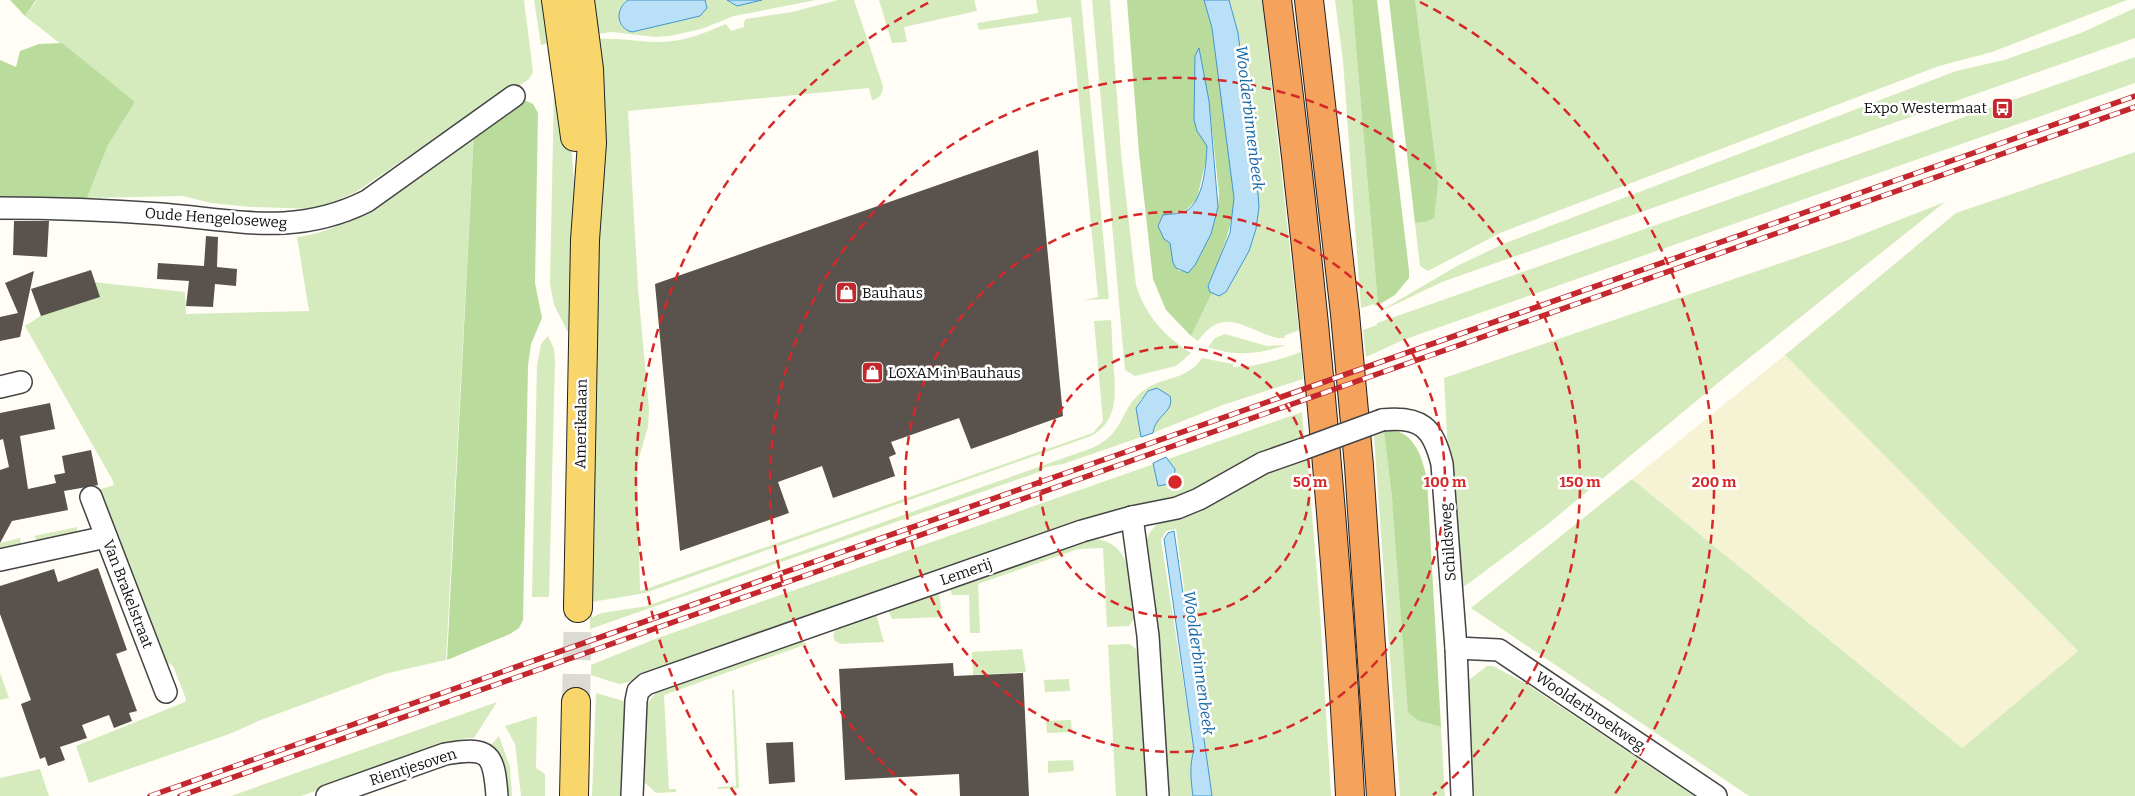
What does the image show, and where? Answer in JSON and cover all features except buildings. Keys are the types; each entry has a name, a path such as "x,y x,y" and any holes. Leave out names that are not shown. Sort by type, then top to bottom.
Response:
{"highway":[{"path":"1277,0 1299,175 1329,464 1350,796"},
{"path":"1309,0 1347,333 1359,466 1380,796"}],"main road":[{"name":"Amerikalaan","path":"556,0 572,105 585,240"},
{"name":"Amerikalaan","path":"578,608 585,240 592,143 592,111 580,0"},
{"path":"574,796 576,702"}],"street":[{"name":"Oude Hengeloseweg","path":"0,208 137,212 261,224 305,222 346,212 367,202 514,96"},
{"path":"0,387 21,382"},
{"name":"Schildsweg","path":"1132,517 1177,508 1199,499 1263,463 1382,420 1409,419 1426,428 1437,442 1442,464 1456,648 1462,796"},
{"name":"Van Brakelstraat","path":"91,497 166,692"},
{"path":"1132,517 1148,636 1158,796"},
{"name":"Lemerij","path":"632,796 636,701 638,691 646,684 1082,531 1132,517"},
{"path":"0,560 106,537"},
{"name":"Woolderbroekweg","path":"1456,648 1499,650 1716,796"},
{"name":"Rientjesoven","path":"327,796 445,754 477,751 489,758 494,764 498,796"}],"shaded area":[{"path":"1785,355 2078,651 1962,748 1632,479"}],"green space":[{"path":"10,0 36,0 25,16"},
{"path":"37,0 524,0 533,72 529,79 475,117 466,117 356,192 317,209 251,207 211,203 183,196 87,198 108,145 135,102 25,16"},
{"path":"534,0 551,0 558,42 541,45"},
{"path":"585,0 628,0 621,8 620,20 621,24 635,32 707,5 705,0 727,0 737,6 762,0 816,0 734,16 701,29 670,36 655,37 612,32 590,35"},
{"path":"838,0 854,0 883,86 881,94 877,99 872,100 869,88 628,111 638,289 649,409 648,427 637,464 640,591 1093,433 1103,421 1094,321 1111,320 1115,381 1112,412 1101,429 1091,436 645,593 592,602 591,40 668,42 702,34 726,24 731,31 744,27 746,19 792,12"},
{"path":"879,0 974,0 977,11 904,27 907,42 892,43"},
{"path":"1036,0 1081,0 1109,299 1084,300 1098,297 1071,17 979,30 977,23 1038,13"},
{"path":"1092,0 1110,0 1121,153 1136,285 1145,306 1157,324 1173,340 1191,353 1176,366 1135,376 1125,370"},
{"path":"1127,0 1204,0 1212,28 1234,186 1234,200 1227,237 1208,285 1212,293 1191,336 1166,310 1153,279 1139,153","holes":["1199,49 1209,101 1219,194 1218,207 1211,234 1195,265 1179,271 1173,262 1170,243 1164,239 1158,226 1163,216 1186,210 1197,199 1206,160 1207,146 1194,120 1195,56"]},
{"path":"1229,0 1262,0 1299,330 1284,336 1285,338 1277,338 1244,326 1225,322 1207,330 1198,341 1191,336 1212,293 1221,295 1226,292 1254,238 1259,207 1238,33"},
{"path":"1335,0 1352,0 1378,305 1375,306 1374,304 1361,308 1343,61"},
{"path":"1352,0 1377,0 1409,271 1409,278 1395,295 1378,305"},
{"path":"1389,0 1415,0 1438,183 1434,218 1425,222 1415,223"},
{"path":"1415,0 2127,0 1992,52 1939,66 1500,233 1428,271 1420,266 1415,223 1425,222"},
{"path":"2135,8 2135,38 1442,282 1375,314 1457,266 1503,244 1956,71 2004,60 2081,33"},
{"path":"62,43 135,102 108,145 87,198 0,200 0,60 16,67 20,51 39,44"},
{"path":"558,47 570,131 574,180 571,338 554,305 550,284 554,91 547,49"},
{"path":"2135,57 2135,83 1403,340 1366,357 1363,330 1377,325 1377,323"},
{"path":"524,100 533,104 538,113 535,283 542,318 531,344 528,366 523,620 519,628 510,634 447,660 474,132"},
{"path":"474,132 446,660 388,673 258,721 232,733 89,783 76,746 185,702 186,699 173,666 160,658 98,490 114,485 112,479 25,326 93,282 185,292 186,314 309,311 297,237 321,232 344,223 368,210 413,180"},
{"path":"2135,152 2135,796 1749,796 1471,608 1632,479 1962,748 2078,651 1785,355 1956,213"},
{"path":"1945,202 1724,378 1548,524 1463,587 1455,585 1444,378 1848,240"},
{"path":"1225,334 1267,346 1286,345 1266,351 1247,353 1228,352 1208,347 1215,338"},
{"path":"548,336 554,349 555,362 549,597 532,597 537,366 541,344"},
{"path":"1301,352 1303,379 1220,406 1153,433 1155,421 1164,413 1170,396 1157,388 1141,399 1136,408 1141,437 1063,464 1046,467 1039,472 590,629 590,618 602,613 647,606 1092,448 1111,435 1129,406 1143,391 1150,386 1182,375 1202,358 1233,364 1233,367 1242,367 1284,358"},
{"path":"1302,412 1304,437 1220,480 1162,503 1120,509 625,683 619,684 591,675 591,665 655,639"},
{"path":"1393,430 1401,433 1413,442 1423,463 1427,479 1441,727 1419,721 1408,712 1392,498 1384,432"},
{"path":"1384,432 1419,721 1441,727 1445,796 1400,796 1374,436"},
{"path":"1307,457 1319,597 1331,796 1212,796 1176,529 1166,531 1161,540 1194,750 1191,768 1193,796 1166,796 1145,546 1148,537 1158,523 1167,518 1263,473"},
{"path":"77,527 77,533 38,542 34,536"},
{"path":"20,538 21,545 0,551 0,543"},
{"path":"1091,539 1105,541 1115,547 1122,555 1127,566 1131,578 1136,616 1129,626 1107,627 1103,548 1078,549 978,584 980,633 970,633 969,595 952,595 950,588"},
{"path":"939,592 942,617 892,619 888,610"},
{"path":"876,614 884,642 841,644 835,641 833,636 837,627"},
{"path":"800,640 807,644 664,695 669,789 676,789 676,792 656,793 642,780 645,707 657,691"},
{"path":"1129,644 1135,648 1139,655 1147,796 1116,796 1108,645"},
{"path":"1022,649 1026,672 973,675 972,652"},
{"path":"1487,666 1493,666 1525,683 1694,796 1473,796 1465,691 1470,679"},
{"path":"0,673 9,698 0,700"},
{"path":"1069,679 1070,691 1045,692 1044,680"},
{"path":"734,689 739,788 718,789 718,787 736,786 732,690"},
{"path":"596,693 627,702 625,796 592,796"},
{"path":"497,702 474,738 466,738 301,796 231,796"},
{"path":"537,716 536,768 545,774 545,796 521,796 515,744 505,726"},
{"path":"1071,720 1072,732 1047,733 1046,721"},
{"path":"499,736 510,767 512,796 506,796 504,762 487,743 492,744"},
{"path":"1073,760 1074,771 1048,773 1048,761"},
{"path":"40,769 49,796 0,796 0,778"}],"water":[{"path":"628,0 705,0 707,8 700,16 632,32 623,27 619,18 621,8"},
{"path":"727,0 762,0 737,6"},
{"path":"1204,0 1229,0 1238,33 1259,207 1256,229 1249,251 1226,292 1219,296 1210,292 1208,286 1230,233 1234,198 1212,28"},
{"path":"1199,48 1209,101 1218,207 1211,234 1195,265 1188,273 1176,268 1173,263 1170,243 1164,239 1158,226 1163,215 1183,212 1192,206 1197,199 1203,182 1207,146 1197,131 1194,120 1195,56"},
{"path":"1157,388 1170,396 1170,406 1157,422 1153,433 1141,437 1136,408 1148,391"},
{"path":"1166,457 1175,469 1174,483 1158,486 1153,463"},
{"path":"1174,531 1212,796 1193,796 1191,768 1194,750 1164,539 1168,533"}],"tunnel":[{"path":"576,702 578,608"}],"railway":[{"path":"150,796 2135,96"},
{"path":"180,796 2135,107"}],"place":[{"name":"Expo Westermaat","path":"2003,108"},
{"name":"Bauhaus","path":"846,293"},
{"name":"LOXAM in Bauhaus","path":"872,373"}],"water label":[{"name":"Woolderbinnenbeek","path":"1250,118"},
{"name":"Woolderbinnenbeek","path":"1199,663"}]}
